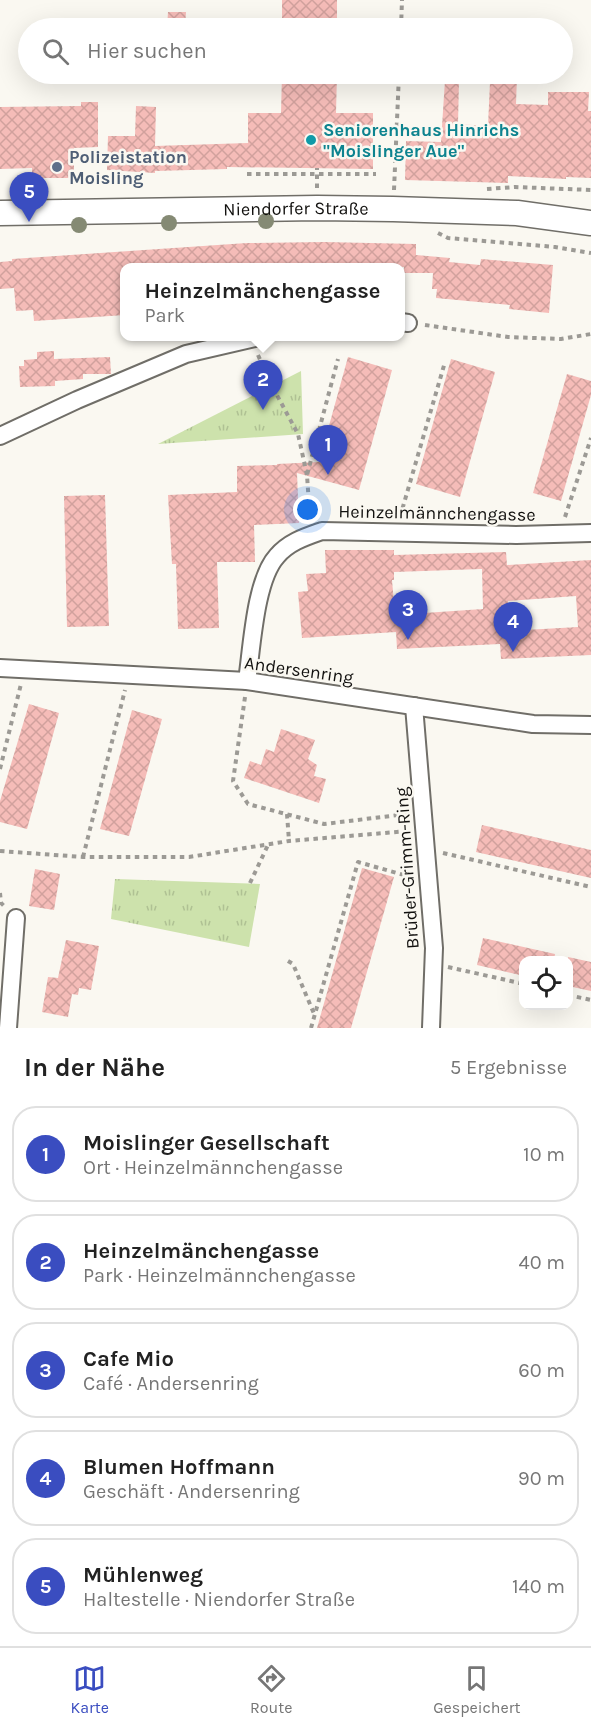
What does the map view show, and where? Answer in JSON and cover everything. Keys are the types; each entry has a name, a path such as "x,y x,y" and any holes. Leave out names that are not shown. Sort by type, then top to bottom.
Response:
{"main road":[{"name":"Niendorfer Straße","path":"0,213 393,209 517,213 591,223"}],"street":[{"path":"0,436 77,400 186,354 244,341"},
{"name":"Heinzelmännchengasse","path":"247,681 261,586 267,571 277,556 294,542 312,534 322,531 516,535 591,533"},
{"name":"Andersenring","path":"0,668 247,681 533,724 591,725"},
{"name":"Brüder-Grimm-Ring","path":"414,706 434,948 431,1028"},
{"path":"8,1028 16,918"}],"path":[{"path":"401,18 402,0"},
{"path":"393,209 399,84"},
{"path":"247,174 317,171 376,174"},
{"path":"317,171 317,194"},
{"path":"435,231 448,238 555,247 591,253"},
{"path":"405,323 508,337 561,339 591,334"},
{"path":"258,341 263,364 272,386 298,434 307,475 312,534"},
{"path":"307,475 338,358"},
{"path":"399,532 399,520 445,362"},
{"path":"560,534 591,438"},
{"path":"0,769 24,669"},
{"path":"83,857 129,675"},
{"path":"247,681 233,781 248,804 324,824 424,820"},
{"path":"287,814 289,841"},
{"path":"0,851 83,857 189,857 289,841 399,832 424,820"},
{"path":"250,883 268,845"},
{"path":"426,849 591,887"},
{"path":"311,1028 358,862 429,882"},
{"path":"288,961 293,964 315,1016"},
{"path":"434,963 519,983"},
{"path":"573,996 591,1000"}],"green space":[{"path":"301,371 303,434 158,444"},
{"path":"115,879 260,884 249,947 111,919"}],"building":[{"path":"282,0 337,0 337,18 282,18"},
{"path":"168,12 186,12 186,18 168,18"},
{"name":"Seniorenhaus Hinrichs \"Moislinger Aue\"","path":"282,84 337,84 336,113 373,113 373,169 227,167 227,169 155,171 155,173 107,170 108,136 135,136 136,106 156,107 155,146 248,143 248,113 281,113"},
{"path":"445,84 459,84 458,124 488,126 490,84 517,84 516,104 548,105 548,92 589,92 591,178 508,176 508,183 405,180 406,141 441,142"},
{"path":"81,102 98,102 98,147 74,148 74,178 32,178 32,168 0,169 0,107 81,106"},
{"path":"247,243 416,244 416,255 450,258 449,262 480,265 481,259 553,265 549,313 509,309 510,305 436,298 437,289 432,289 433,273 405,273 405,263 120,263 120,315 34,321 33,310 16,311 14,288 0,289 0,262 12,261 12,259"},
{"path":"54,351 54,359 110,357 111,374 83,374 83,379 55,381 55,386 20,387 19,366 24,366 24,360 37,359 37,352"},
{"path":"348,357 392,370 359,490 297,473 299,523 254,525 255,562 217,562 219,628 178,629 176,564 172,564 168,495 237,492 237,466 319,462"},
{"path":"451,359 495,372 460,497 416,484"},
{"path":"567,374 591,381 591,395 561,501 533,493"},
{"path":"105,495 109,626 67,627 64,496"},
{"path":"325,550 394,550 394,555 506,552 507,565 591,560 591,655 501,659 500,644 397,649 396,632 302,638 298,592 308,591 306,574 326,573","holes":["482,569 483,609 395,615 392,580 394,580 394,572","576,596 578,627 508,631 508,601"]},
{"path":"29,704 59,713 27,829 0,822 0,801"},
{"path":"132,710 162,719 129,836 100,829"},
{"path":"281,729 315,740 308,759 317,765 314,776 326,779 319,803 244,778 250,761 261,765 266,749 274,752"},
{"path":"482,825 591,850 591,878 476,852"},
{"path":"362,868 394,877 351,1028 317,1028"},
{"path":"35,869 60,874 54,910 29,906"},
{"path":"483,938 555,954 555,956 519,956 519,975 477,965"},
{"path":"66,940 99,946 91,990 79,988 78,995 72,994 68,1017 42,1012 48,977 58,978"},
{"path":"573,958 591,962 591,991 573,987"}],"place":[{"name":"Seniorenhaus Hinrichs \"Moislinger Aue\"","path":"311,140"},
{"name":"Polizeistation Moisling","path":"57,167"},
{"name":"Mühlenweg","path":"29,222"},
{"name":"Heinzelmänchengasse","path":"263,410"},
{"name":"Moislinger Gesellschaft","path":"328,475"},
{"name":"Cafe Mio","path":"408,640"},
{"name":"Blumen Hoffmann","path":"513,652"}]}
